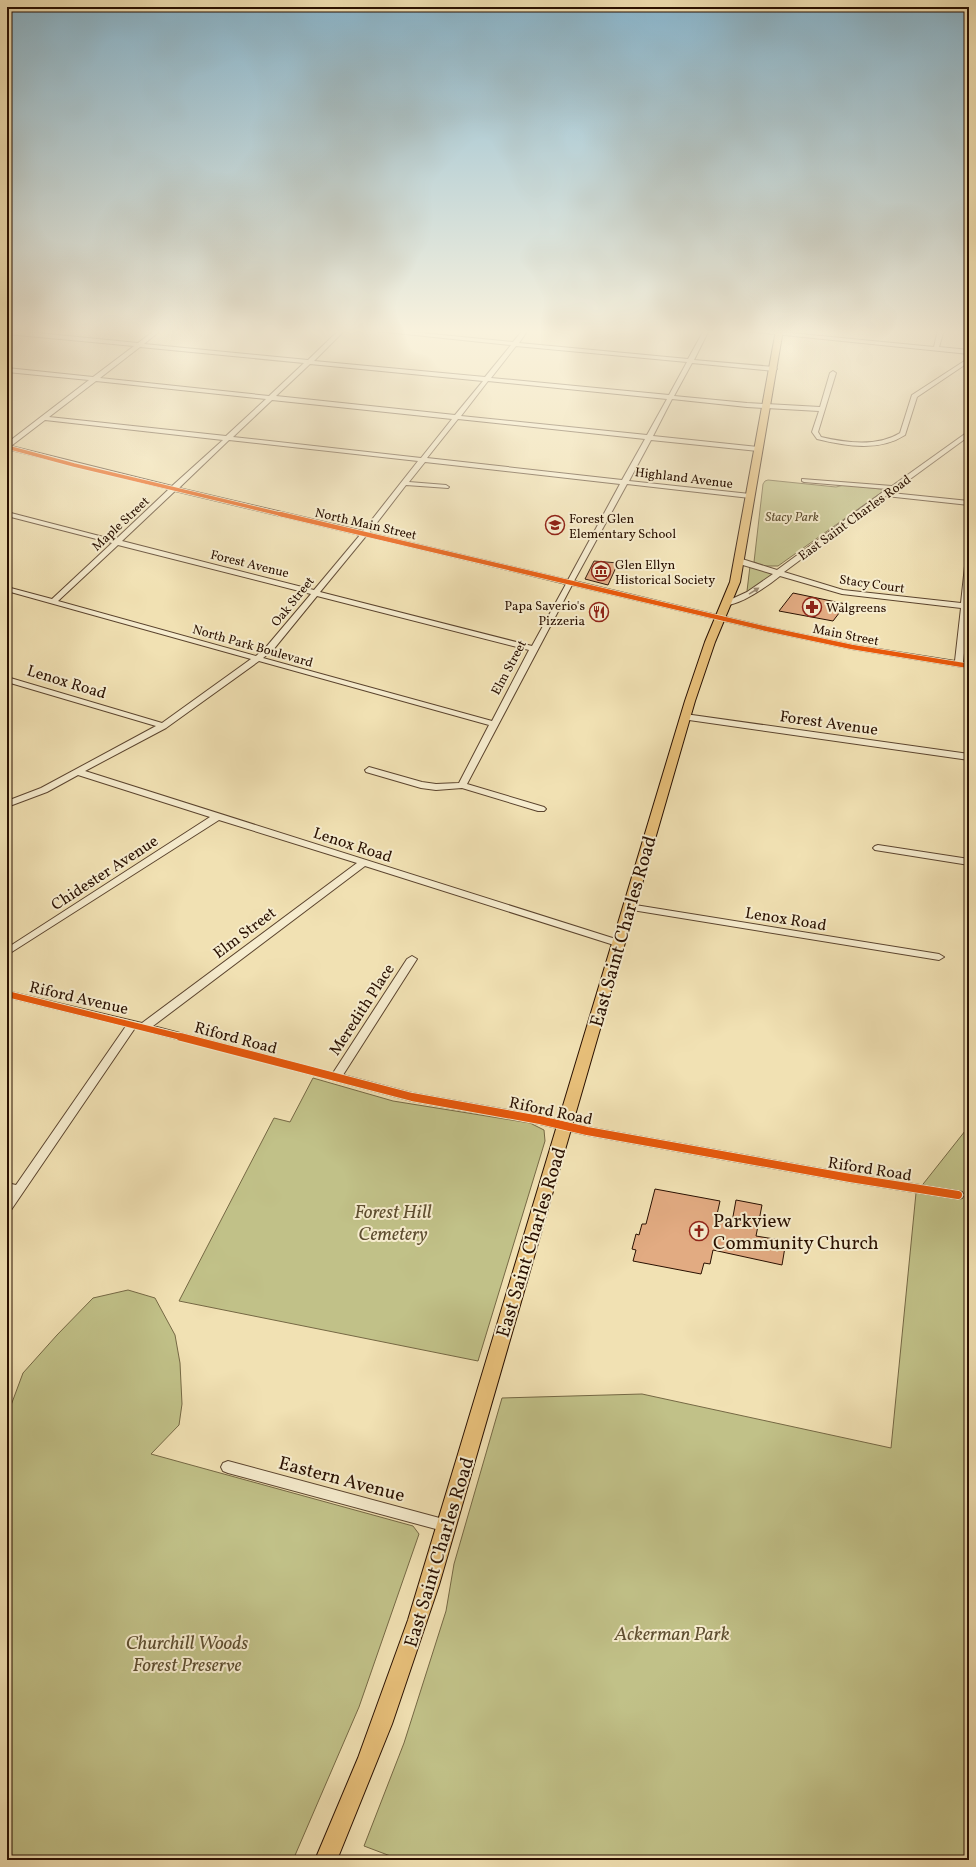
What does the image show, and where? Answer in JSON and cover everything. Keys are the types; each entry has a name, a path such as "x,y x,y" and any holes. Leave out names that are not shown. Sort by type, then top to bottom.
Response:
{"main road":[{"name":"East Saint Charles Road","path":"326,1860 348,1812 386,1716 407,1657 447,1526 685,717 708,648 735,582 764,417"}],"street":[{"name":"Maple Street","path":"53,602 250,417"},
{"path":"448,417 758,449"},
{"name":"Elm Street","path":"462,785 660,417"},
{"path":"820,417 815,432 819,438 855,444 888,442 901,436 905,432 909,417"},
{"path":"7,446 44,418"},
{"name":"Highland Avenue","path":"44,418 750,496"},
{"name":"Oak Street","path":"7,804 44,790 163,726 270,648 364,534 456,418"},
{"name":"East Saint Charles Road","path":"727,603 750,594 969,433"},
{"name":"North Main Street","path":"7,446 74,465 720,618"},
{"path":"804,480 893,488"},
{"path":"403,483 446,488"},
{"path":"884,494 969,503"},
{"name":"Forest Avenue","path":"7,514 534,649"},
{"name":"Stacy Court","path":"739,561 842,592 964,606"},
{"path":"959,665 969,566"},
{"name":"North Park Boulevard","path":"7,589 494,724"},
{"name":"Main Street","path":"720,618 844,645 969,666"},
{"name":"Lenox Road","path":"7,679 163,726"},
{"name":"Forest Avenue","path":"685,717 969,757"},
{"path":"369,770 421,785 436,787 462,785 541,810"},
{"name":"Lenox Road","path":"78,772 618,943"},
{"name":"Chidester Avenue","path":"7,952 218,816"},
{"path":"878,848 969,862"},
{"name":"Elm Street","path":"7,1207 13,1189 139,1025 362,863"},
{"name":"Lenox Road","path":"629,907 939,957"},
{"name":"Meredith Place","path":"337,1076 412,959"},
{"name":"Riford Avenue","path":"7,994 139,1025"},
{"name":"Riford Road","path":"139,1025 412,1097 850,1178 958,1195"},
{"name":"Eastern Avenue","path":"228,1467 447,1526"}],"green space":[{"name":"Stacy Park","path":"768,480 836,487 844,485 881,489 882,492 778,566 763,566 754,562 763,484"},
{"path":"750,566 773,574 748,592 747,591"},
{"name":"Forest Hill Cemetery","path":"313,1078 393,1101 530,1123 544,1130 545,1141 478,1361 179,1301 274,1118 290,1122"},
{"name":"Ackerman Park","path":"969,1126 969,1860 401,1860 364,1846 404,1743 446,1611 454,1564 502,1398 642,1394 891,1448 916,1193"},
{"name":"Churchill Woods Forest Preserve","path":"128,1290 155,1298 175,1335 180,1363 182,1404 179,1425 151,1454 413,1526 419,1534 359,1707 293,1860 7,1860 7,1416 23,1373 57,1335 93,1298"}],"building":[{"name":"Glen Ellyn Historical Society","path":"594,561 618,563 608,585 585,579"},
{"name":"Walgreens","path":"793,593 846,604 833,621 779,611"},
{"name":"Parkview Community Church","path":"655,1189 720,1201 716,1219 732,1222 736,1200 762,1205 756,1236 786,1241 782,1265 713,1250 710,1264 704,1263 701,1274 633,1261 636,1250 632,1249 636,1234 639,1235 642,1224 646,1224"}],"cycle path":[{"path":"7,447 74,465 767,629 852,647 969,666"},
{"path":"7,994 144,1027 412,1097 540,1120 587,1131 850,1178 958,1195"}],"place":[{"name":"Forest Glen Elementary School","path":"555,525"},
{"name":"Glen Ellyn Historical Society","path":"601,571"},
{"name":"Walgreens","path":"812,607"},
{"name":"Papa Saverio's Pizzeria","path":"599,612"},
{"name":"Parkview Community Church","path":"699,1231"}]}
